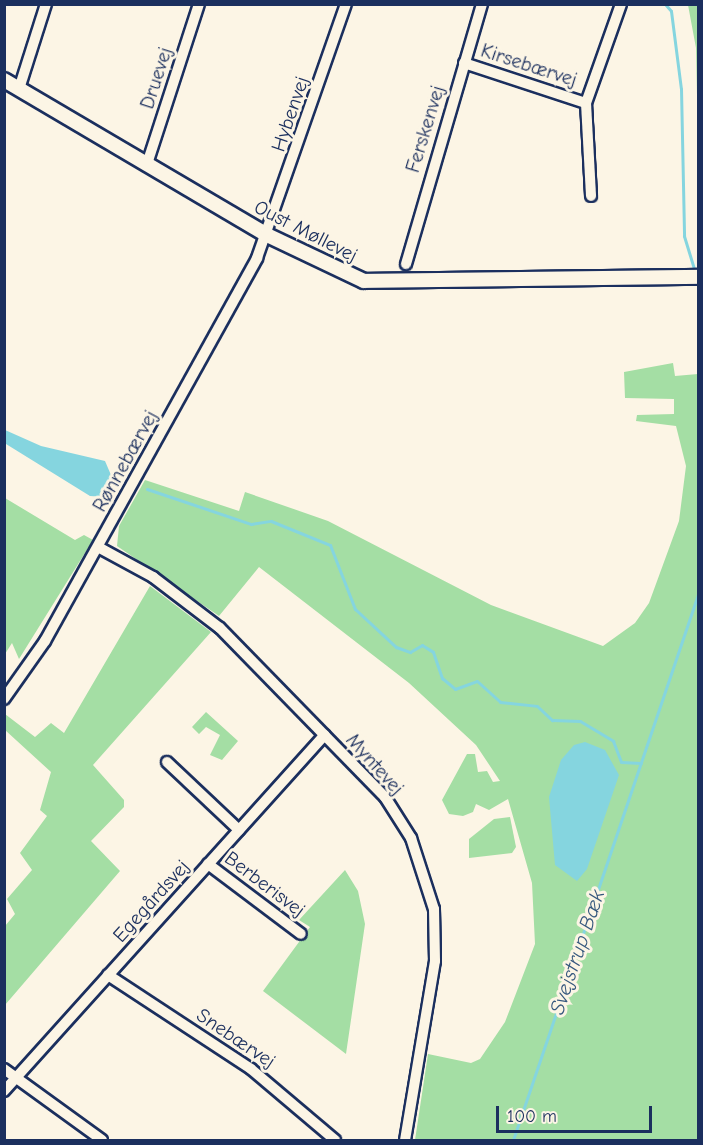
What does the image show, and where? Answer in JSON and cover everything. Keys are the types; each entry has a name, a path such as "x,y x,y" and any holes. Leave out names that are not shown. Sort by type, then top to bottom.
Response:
{"street":[{"path":"19,89 46,4"},
{"name":"Druevej","path":"147,164 199,4"},
{"name":"Hybenvej","path":"267,235 346,4"},
{"name":"Ferskenvej","path":"406,264 482,4"},
{"name":"Kirsebærvej","path":"464,63 586,103 621,4"},
{"name":"Oust Møllevej","path":"4,80 267,235 330,268 387,285 699,277"},
{"path":"586,103 591,196"},
{"name":"Rønnebærvej","path":"4,699 98,546 267,235"},
{"name":"Myntevej","path":"98,546 153,577 220,628 385,797 411,838 434,909 435,961 405,1140"},
{"name":"Egegårdsvej","path":"4,1091 325,735"},
{"path":"168,762 239,830"},
{"name":"Berberisvej","path":"208,864 301,934"},
{"name":"Snebærvej","path":"108,975 251,1069 335,1140"},
{"path":"4,1069 16,1080 102,1140"}],"green space":[{"path":"688,5 698,5 698,144 696,48"},
{"path":"673,363 675,376 698,374 698,1140 415,1140 428,1054 471,1063 480,1059 505,1022 535,944 532,883 508,799 489,810 476,804 473,812 463,816 449,814 442,800 467,754 475,754 478,772 487,771 493,782 500,781 476,745 409,683 259,567 219,616 117,546 119,526 145,480 239,511 245,492 328,521 491,605 603,646 635,623 649,603 679,521 686,466 676,426 636,421 637,415 674,414 674,399 625,398 624,372"},
{"path":"5,498 75,540 84,535 93,540 19,659 12,643 5,654"},
{"path":"150,586 211,632 93,765 124,800 124,807 91,841 120,871 5,1005 5,926 15,914 7,899 32,870 20,853 47,816 40,810 51,772 5,730 5,714 35,737 51,723 64,733"},
{"path":"206,712 238,741 222,760 210,755 220,735 206,727 199,734 192,727"},
{"path":"510,817 516,847 512,853 469,858 469,839 494,819"},
{"path":"345,870 358,891 365,924 346,1054 263,991 310,927 299,920"}],"water":[{"path":"5,430 41,446 105,461 114,482 104,497 90,496 6,444"},
{"path":"585,742 605,750 619,775 587,869 577,881 555,865 549,797 561,760 574,745"}],"waterway":[{"path":"665,4 671,11 681,89 684,236 695,272"},
{"path":"147,489 251,524 271,521 330,545 355,609 396,647 410,652 422,645 433,652 442,678 455,689 477,681 500,702 537,706 552,720 580,721 613,741 621,762 641,763"},
{"name":"Svejstrup Bæk","path":"513,1140 698,594"}]}
